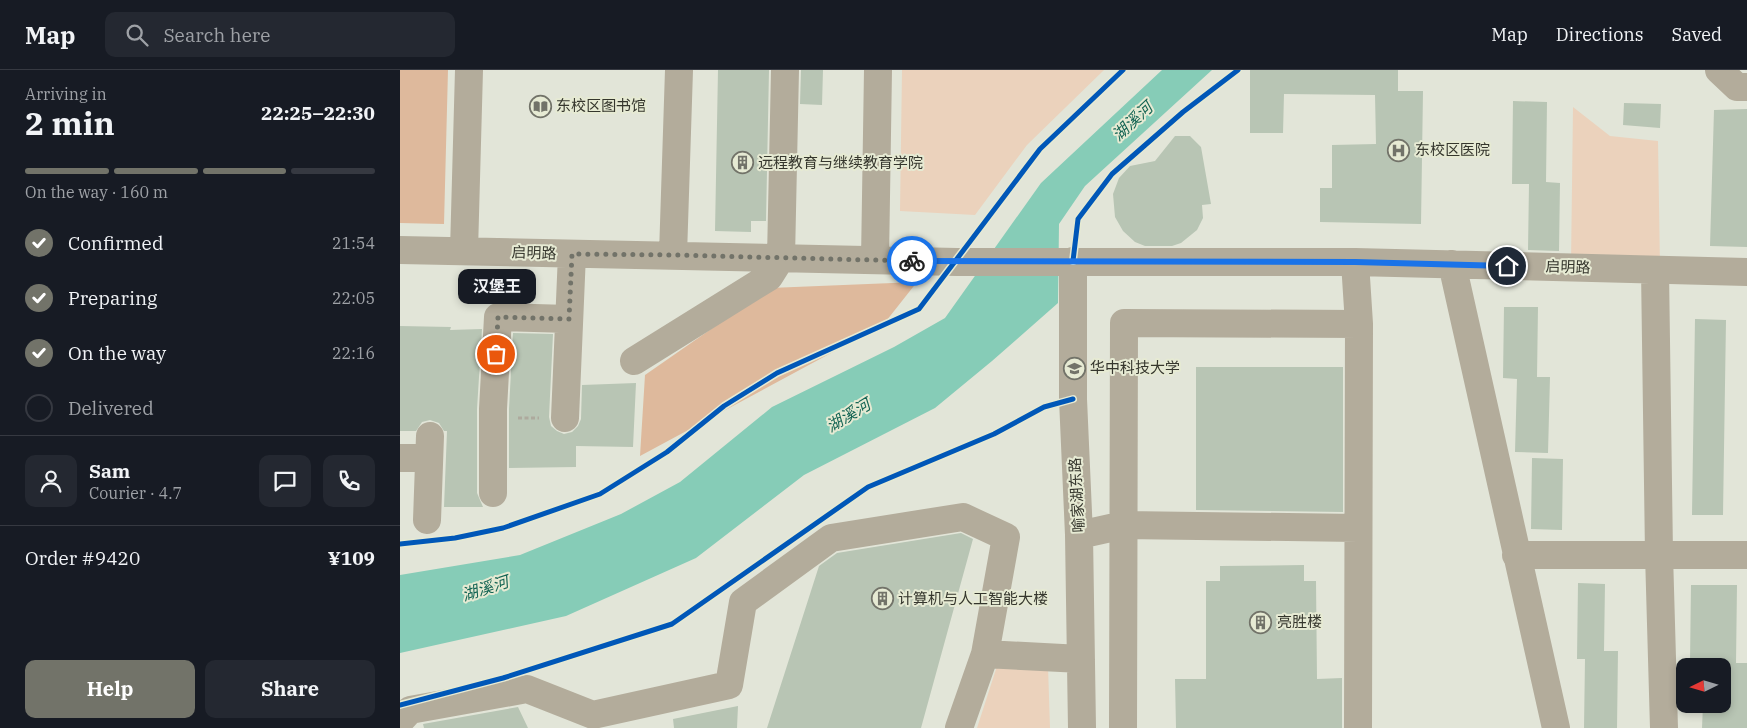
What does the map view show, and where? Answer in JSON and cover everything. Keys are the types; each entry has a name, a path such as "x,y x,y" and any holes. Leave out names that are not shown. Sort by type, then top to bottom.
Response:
{"street":[{"path":"464,251 469,70"},
{"path":"673,255 679,70"},
{"path":"634,361 769,277 781,258 785,70"},
{"path":"875,260 878,70"},
{"path":"1719,70 1737,87 1747,87"},
{"name":"启明路","path":"400,250 958,262 1355,262 1747,272"},
{"path":"565,418 572,254"},
{"name":"喻家湖东路","path":"1072,261 1073,399 1079,535 1082,728"},
{"path":"1355,262 1359,324 1358,728"},
{"path":"1452,264 1556,728"},
{"path":"1655,270 1659,554 1664,728"},
{"path":"493,493 493,418 498,317 569,319"},
{"path":"1123,728 1124,323 1359,324"},
{"path":"400,458 430,447 427,520"},
{"path":"400,721 410,710 527,689 593,715 729,686 743,602 831,538 963,517 1006,538 985,654 958,728"},
{"path":"1079,535 1124,525 1358,528"},
{"path":"1516,555 1747,555"},
{"path":"985,654 1081,659"}],"path":[{"path":"493,418 565,418"}],"shaded area":[{"path":"400,70 448,70 444,224 400,223"},
{"path":"902,70 1104,70 1027,145 975,215 900,211"},
{"path":"1573,107 1610,136 1658,141 1660,266 1571,264"},
{"path":"917,282 883,325 640,456 645,375 770,288"},
{"path":"998,663 1048,666 1050,728 977,728"}],"water":[{"name":"湖溪河","path":"1162,70 1212,70 1085,186 1059,224 1058,303 935,408 804,475 696,558 566,616 400,653 400,575 520,555 621,514 680,482 772,407 894,347 945,318 1041,183"}],"building":[{"name":"远程教育与继续教育学院","path":"718,70 769,70 766,221 751,221 751,232 715,231"},
{"path":"801,70 823,70 822,105 800,104"},
{"name":"东校区医院","path":"1250,70 1398,70 1398,91 1423,91 1421,224 1320,222 1320,188 1332,188 1332,145 1376,144 1375,95 1284,94 1283,133 1250,133"},
{"path":"1513,101 1547,102 1546,182 1560,183 1559,251 1528,250 1529,184 1512,184"},
{"path":"1624,103 1661,104 1660,128 1623,125"},
{"path":"1747,109 1747,247 1710,246 1714,110"},
{"path":"1175,136 1190,136 1201,147 1211,204 1202,205 1203,218 1197,230 1181,243 1172,246 1145,246 1135,242 1123,231 1115,217 1113,194 1119,178 1130,166 1155,161"},
{"path":"1504,307 1538,307 1537,377 1550,377 1548,453 1515,452 1517,379 1503,378"},
{"path":"1695,319 1726,320 1723,515 1692,515"},
{"path":"400,326 451,327 450,330 482,329 477,409 477,493 483,507 444,507 447,431 444,431 439,423 430,420 422,422 416,431 400,431"},
{"path":"513,333 553,334 549,417 551,426 564,434 572,432 578,426 581,419 582,385 636,383 633,447 576,446 576,467 509,468 509,409"},
{"path":"1196,367 1343,367 1343,512 1196,510"},
{"path":"1532,458 1563,459 1562,530 1531,529"},
{"name":"计算机与人工智能大楼","path":"961,533 973,539 921,728 767,728 819,566 837,553"},
{"path":"1304,565 1304,581 1316,581 1317,679 1342,678 1342,728 1176,728 1175,679 1206,679 1206,581 1220,581 1220,566"},
{"path":"1578,583 1605,584 1604,651 1618,651 1617,728 1584,728 1585,659 1577,659"},
{"path":"1691,585 1737,585 1736,663 1747,663 1747,728 1702,728 1703,713 1731,713 1731,658 1690,658"},
{"path":"738,706 737,728 674,728 673,719"},
{"path":"518,707 528,728 424,728 423,724"}],"cycle path":[{"path":"400,544 455,538 503,528 600,494 667,452 724,406 777,373 919,309 1040,149 1123,70"},
{"path":"1073,261 1078,219 1112,174 1183,112 1238,70"},
{"path":"400,705 503,678 672,624 868,487 994,434 1044,407 1073,399"}],"way so far":[{"path":"496,354 498,317 569,319 572,254 912,261"}],"place":[{"name":"东校区图书馆","path":"540,106"},
{"name":"东校区医院","path":"1399,150"},
{"name":"远程教育与继续教育学院","path":"742,163"},
{"name":"汉堡王","path":"496,354"},
{"name":"华中科技大学","path":"1074,368"},
{"name":"计算机与人工智能大楼","path":"882,599"},
{"name":"亮胜楼","path":"1261,622"}],"route":[{"path":"912,261 1355,262 1507,266"}]}
